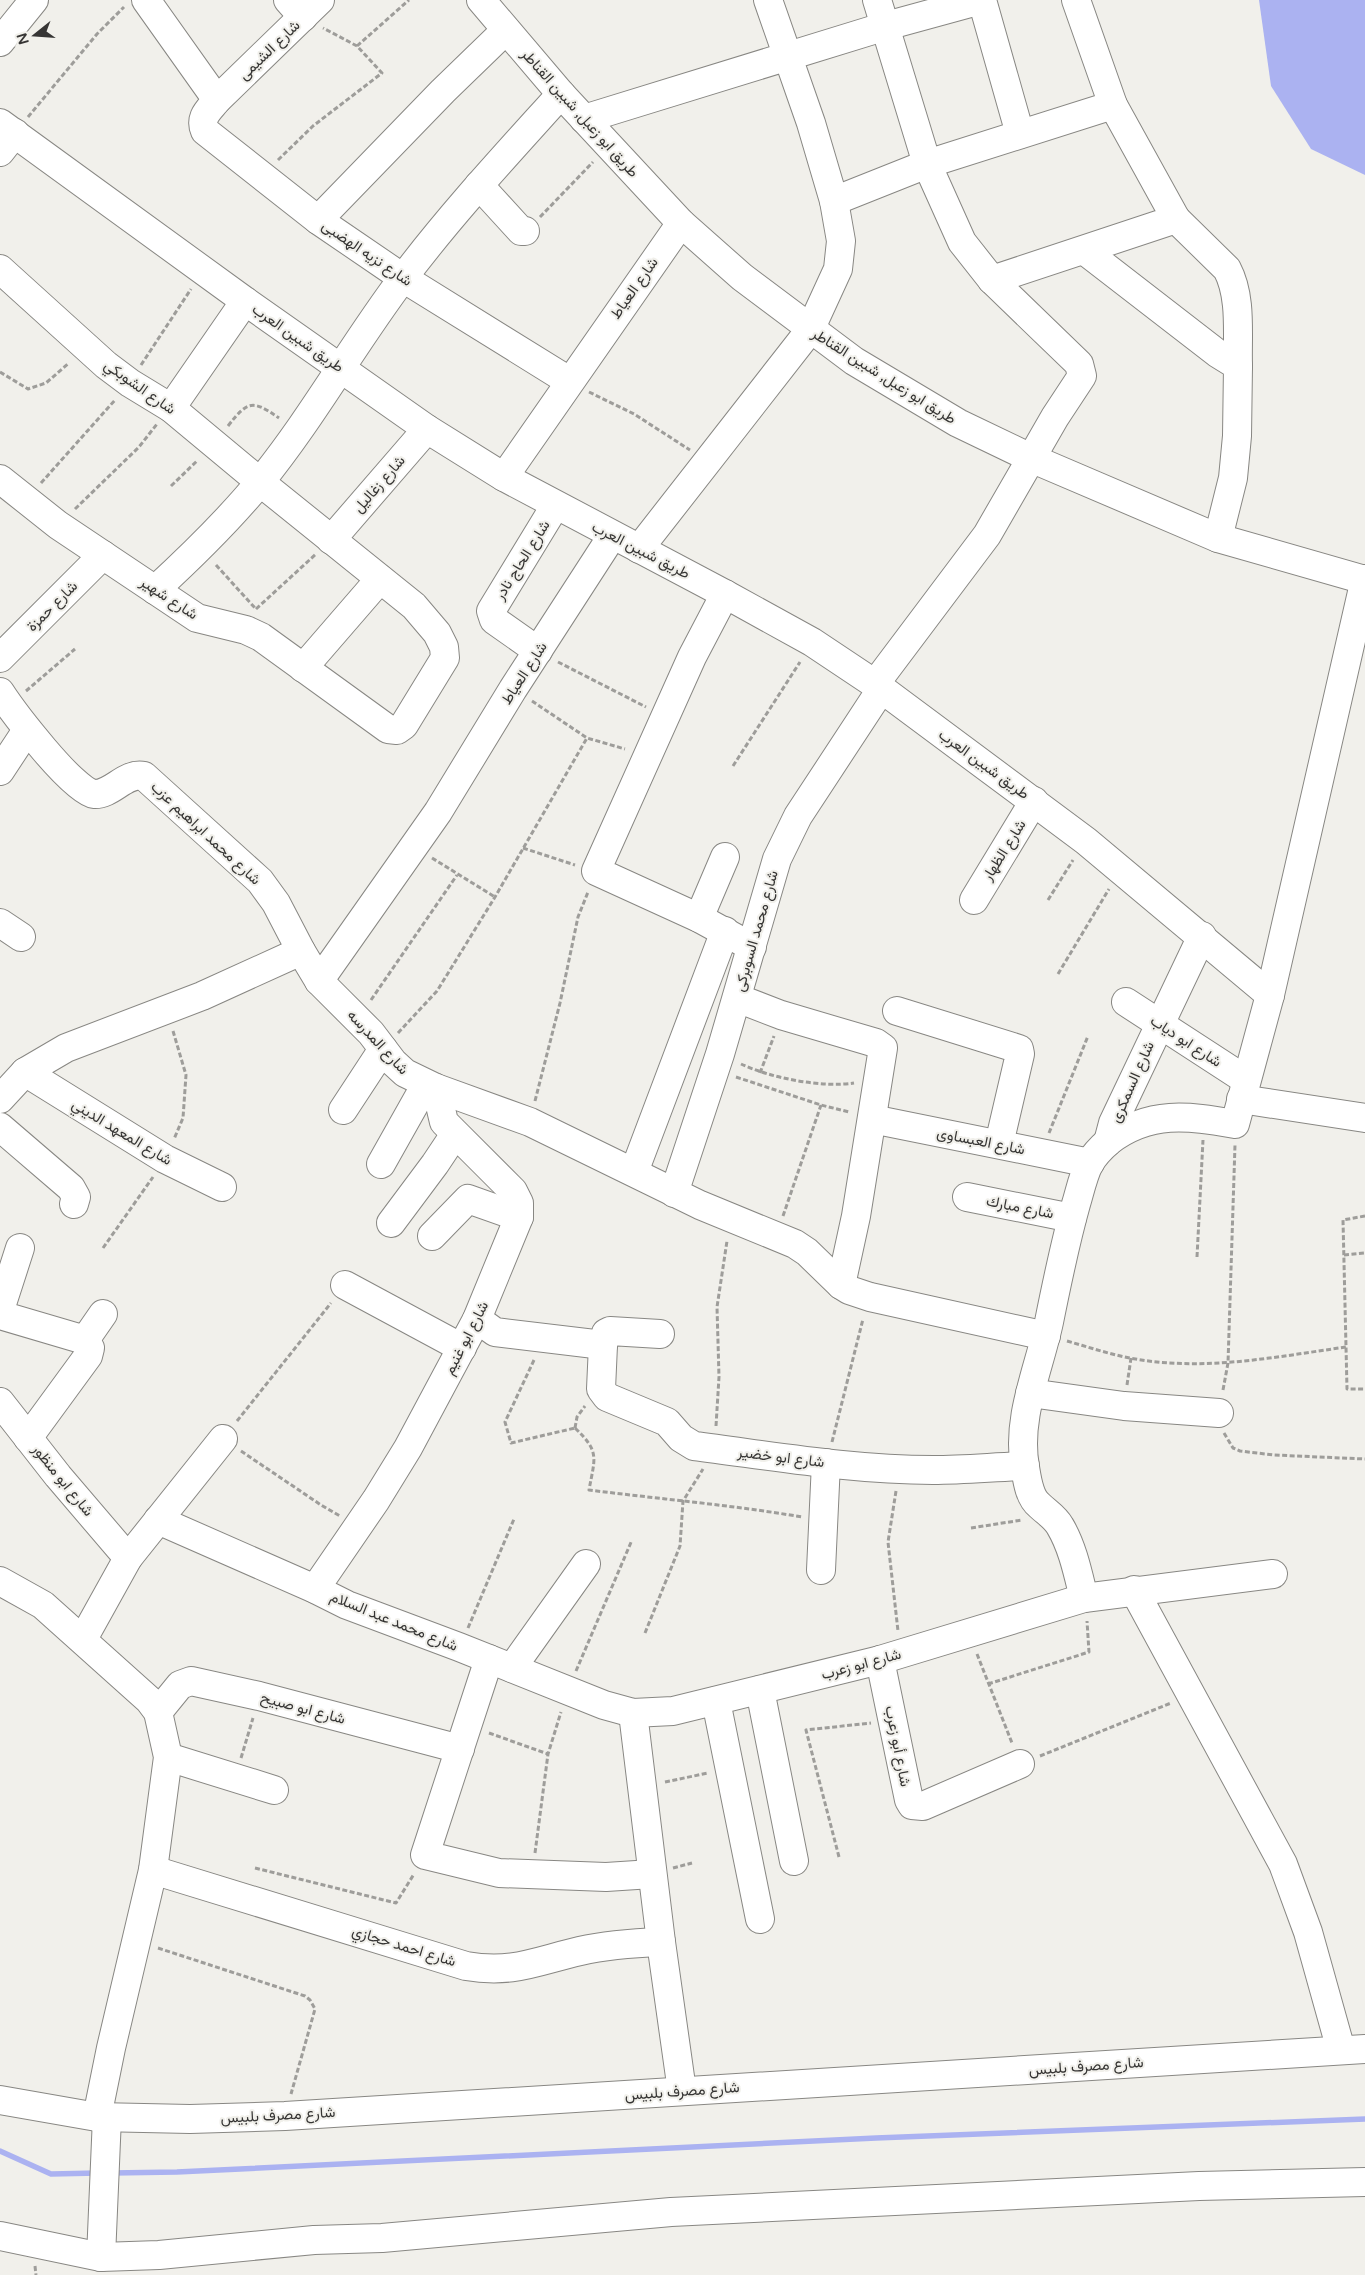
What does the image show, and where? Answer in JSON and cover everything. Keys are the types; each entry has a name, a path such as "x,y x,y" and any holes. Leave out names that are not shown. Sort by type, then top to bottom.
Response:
{"street":[{"path":"0,42 34,0"},
{"name":"طريق ابو زعبل, شبين القناطر","path":"481,0 561,94 681,223 742,277 810,330 854,361 911,396 973,430 1033,459 1218,538 1365,580"},
{"path":"639,549 810,330 838,269 841,241 834,201 789,56 768,0"},
{"path":"877,0 927,164 962,242 992,280 1176,219"},
{"path":"584,119 886,26 981,0 1020,134"},
{"path":"1076,0 1113,105 1176,219 1227,269 1232,279 1236,297 1238,366 1237,436 1233,478 1218,538"},
{"path":"149,3 217,100"},
{"name":"شارع الشيمى","path":"217,100 303,6"},
{"path":"318,220 443,91 506,30"},
{"path":"155,590 200,548 260,482 298,431 340,367 403,278 479,185 561,94"},
{"name":"شارع نزيه الهضبى","path":"217,100 203,117 202,122 205,131 262,177 318,220 403,278 568,381"},
{"path":"834,201 927,164 1113,105"},
{"name":"طريق شبين العرب","path":"5,136 204,270 428,429 504,478 812,642 879,686 1086,840 1270,995"},
{"path":"479,185 525,232"},
{"name":"شارع العياط","path":"504,478 568,381 681,223"},
{"path":"1085,250 1217,353 1238,366"},
{"name":"شارع الشوبكي","path":"0,269 86,348 130,383 171,408 427,619 437,633 445,652 441,665 404,724 397,730"},
{"name":"شارع محمد السوبركى","path":"674,1193 737,998 769,882 791,830 879,686 982,542 1082,376 1082,370 1078,364 992,280"},
{"path":"171,408 246,301"},
{"name":"شارع زغاليل","path":"331,540 428,429"},
{"name":"شارع شهير","path":"0,479 58,525 197,618 251,619 261,637 388,729 397,730"},
{"name":"شارع الحاج نادر","path":"538,651 494,620 491,611 555,506"},
{"name":"شارع العياط","path":"320,981 438,812 513,689 612,536"},
{"name":"شارع حمزة","path":"0,658 103,555"},
{"path":"303,668 380,579"},
{"path":"1241,1101 1270,995 1365,580"},
{"path":"725,594 700,641 664,717 596,871 698,918 752,947"},
{"name":"شارع محمد ابراهيم عزب","path":"5,699 28,730 66,773 93,794 104,791 134,775 144,776 260,881 276,903 301,951 320,981"},
{"path":"0,771 28,730"},
{"name":"شارع الظهار","path":"974,900 1034,801"},
{"path":"698,918 725,857"},
{"path":"634,1172 725,932"},
{"name":"شارع السمكرى","path":"1108,1142 1113,1123 1202,936"},
{"path":"0,1099 25,1072 66,1048 167,1010 301,951"},
{"name":"شارع المدرسه","path":"320,981 358,1019 405,1073 431,1086 530,1122 674,1193 730,1218 777,1235 807,1252 841,1285"},
{"path":"737,998 781,1015 882,1046 879,1080 856,1216 841,1285 849,1290 870,1297 1046,1336"},
{"name":"شارع ابو دياب","path":"1126,1002 1159,1023 1241,1101"},
{"path":"897,1011 1017,1048 1020,1054 999,1144"},
{"path":"343,1110 383,1049"},
{"name":"شارع المعهد الديني","path":"25,1072 165,1159 222,1188"},
{"path":"431,1086 444,1122 512,1191 519,1203 519,1217 468,1200 432,1236"},
{"path":"381,1164 431,1086"},
{"path":"1084,1598 1069,1547 1060,1526 1051,1515 1035,1502 1025,1466 1024,1430 1030,1393 1046,1336 1072,1218 1090,1163 1108,1142 1142,1122 1158,1118 1204,1119 1241,1101 1365,1118"},
{"name":"شارع العبساوى","path":"872,1118 1090,1163"},
{"path":"0,1127 71,1188 76,1197 74,1204"},
{"path":"391,1223 430,1172 455,1134"},
{"name":"شارع مبارك","path":"967,1197 1072,1218"},
{"name":"شارع ابو غنيم","path":"315,1589 408,1448 477,1318 519,1217"},
{"path":"0,1310 20,1248"},
{"path":"345,1285 462,1348"},
{"path":"85,1340 103,1314"},
{"path":"0,1315 85,1340 90,1348 88,1356 28,1438"},
{"path":"477,1318 494,1332 544,1340 605,1339 660,1334"},
{"name":"شارع ابو خضير","path":"605,1339 600,1382 604,1395 668,1422 687,1443 715,1449 826,1463 900,1469 960,1470 1025,1466"},
{"path":"1030,1393 1124,1406 1218,1413"},
{"name":"شارع ابو منظور","path":"0,1402 128,1558"},
{"path":"74,1633 128,1558 223,1439"},
{"path":"821,1570 826,1463"},
{"name":"شارع محمد عبد السلام","path":"158,1520 347,1605 460,1647 567,1692 618,1710 633,1713"},
{"path":"586,1564 500,1664 463,1737 425,1855 499,1873 606,1877 652,1874"},
{"name":"شارع ابو زعرب","path":"633,1713 673,1711 890,1657 1084,1598 1134,1590 1273,1574"},
{"path":"0,1581 43,1605 130,1682 158,1712 168,1758 153,1870 111,2048 102,2117 107,2144 102,2246"},
{"path":"1134,1590 1287,1874 1353,2049"},
{"name":"شارع أبو زعرب","path":"890,1657 893,1720 909,1800 915,1806 923,1806 1020,1764"},
{"name":"شارع ابو صبيح","path":"158,1712 180,1685 187,1681 463,1737"},
{"path":"760,1690 794,1861"},
{"path":"716,1701 760,1919"},
{"path":"633,1713 652,1874 682,2091"},
{"path":"168,1758 274,1790"},
{"name":"شارع احمد حجازي","path":"153,1870 466,1966 484,1969 522,1968 580,1951 620,1944 661,1942"},
{"name":"شارع مصرف بلبيس","path":"0,2100 102,2117 190,2119 285,2116 1353,2049"},
{"path":"0,2236 102,2246 158,2255 314,2240 382,2238 671,2212 1199,2186 1365,2182"}],"path":[{"path":"357,46 409,0"},
{"path":"5,136 97,34 149,3"},
{"path":"262,177 313,126 382,73 357,46 303,6"},
{"path":"525,232 608,146"},
{"path":"25,500 130,383 204,270"},
{"path":"0,372 28,389 46,383 86,348"},
{"path":"568,381 634,414 706,461"},
{"path":"58,525 139,447 171,408"},
{"path":"200,548 251,619 331,540"},
{"path":"733,766 812,642"},
{"path":"5,699 76,649"},
{"path":"538,651 664,717"},
{"path":"513,689 587,738 648,756"},
{"path":"383,1049 437,992 524,848 587,738"},
{"path":"1048,900 1086,840"},
{"path":"415,847 495,897"},
{"path":"524,848 596,871 578,917 560,1003 530,1122"},
{"path":"358,1019 457,875"},
{"path":"1058,974 1096,908"},
{"path":"103,1248 165,1159 183,1118 186,1075 167,1010"},
{"path":"781,1015 760,1073 836,1086 879,1080"},
{"path":"1041,1153 1088,1036"},
{"path":"715,1070 821,1105 872,1118"},
{"path":"1241,1101 1228,1363 1218,1413 1224,1436 1233,1448 1240,1451 1274,1455 1365,1459"},
{"path":"777,1235 821,1105"},
{"path":"1197,1257 1204,1119"},
{"path":"1365,1216 1343,1220 1347,1389 1365,1389"},
{"path":"645,1634 680,1546 683,1501 715,1449 719,1377 717,1307 730,1218"},
{"path":"1344,1255 1365,1253"},
{"path":"345,1285 223,1439 321,1505 358,1526"},
{"path":"826,1463 870,1297"},
{"path":"1046,1336 1131,1358 1177,1362 1228,1363 1346,1347"},
{"path":"544,1340 505,1422 511,1444 575,1428 589,1442 595,1458 589,1490 728,1505 823,1521"},
{"path":"890,1657 888,1542 900,1469"},
{"path":"971,1528 1051,1515"},
{"path":"460,1647 514,1519"},
{"path":"532,1875 548,1754 567,1692 632,1540"},
{"path":"988,1684 1089,1652 1084,1598"},
{"path":"970,1634 1020,1764 1190,1696"},
{"path":"235,1778 259,1696"},
{"path":"839,1857 806,1730 893,1720"},
{"path":"463,1737 548,1754"},
{"path":"642,1786 730,1768"},
{"path":"255,1868 396,1903 425,1855"},
{"path":"136,1941 305,1996 310,2000 314,2010 285,2116"}],"water":[{"path":"1259,0 1365,0 1365,175 1311,149 1271,86"}],"waterway":[{"path":"112,2173 177,2172 876,2138 1365,2119"},
{"path":"0,2151 51,2174 98,2173"}]}
